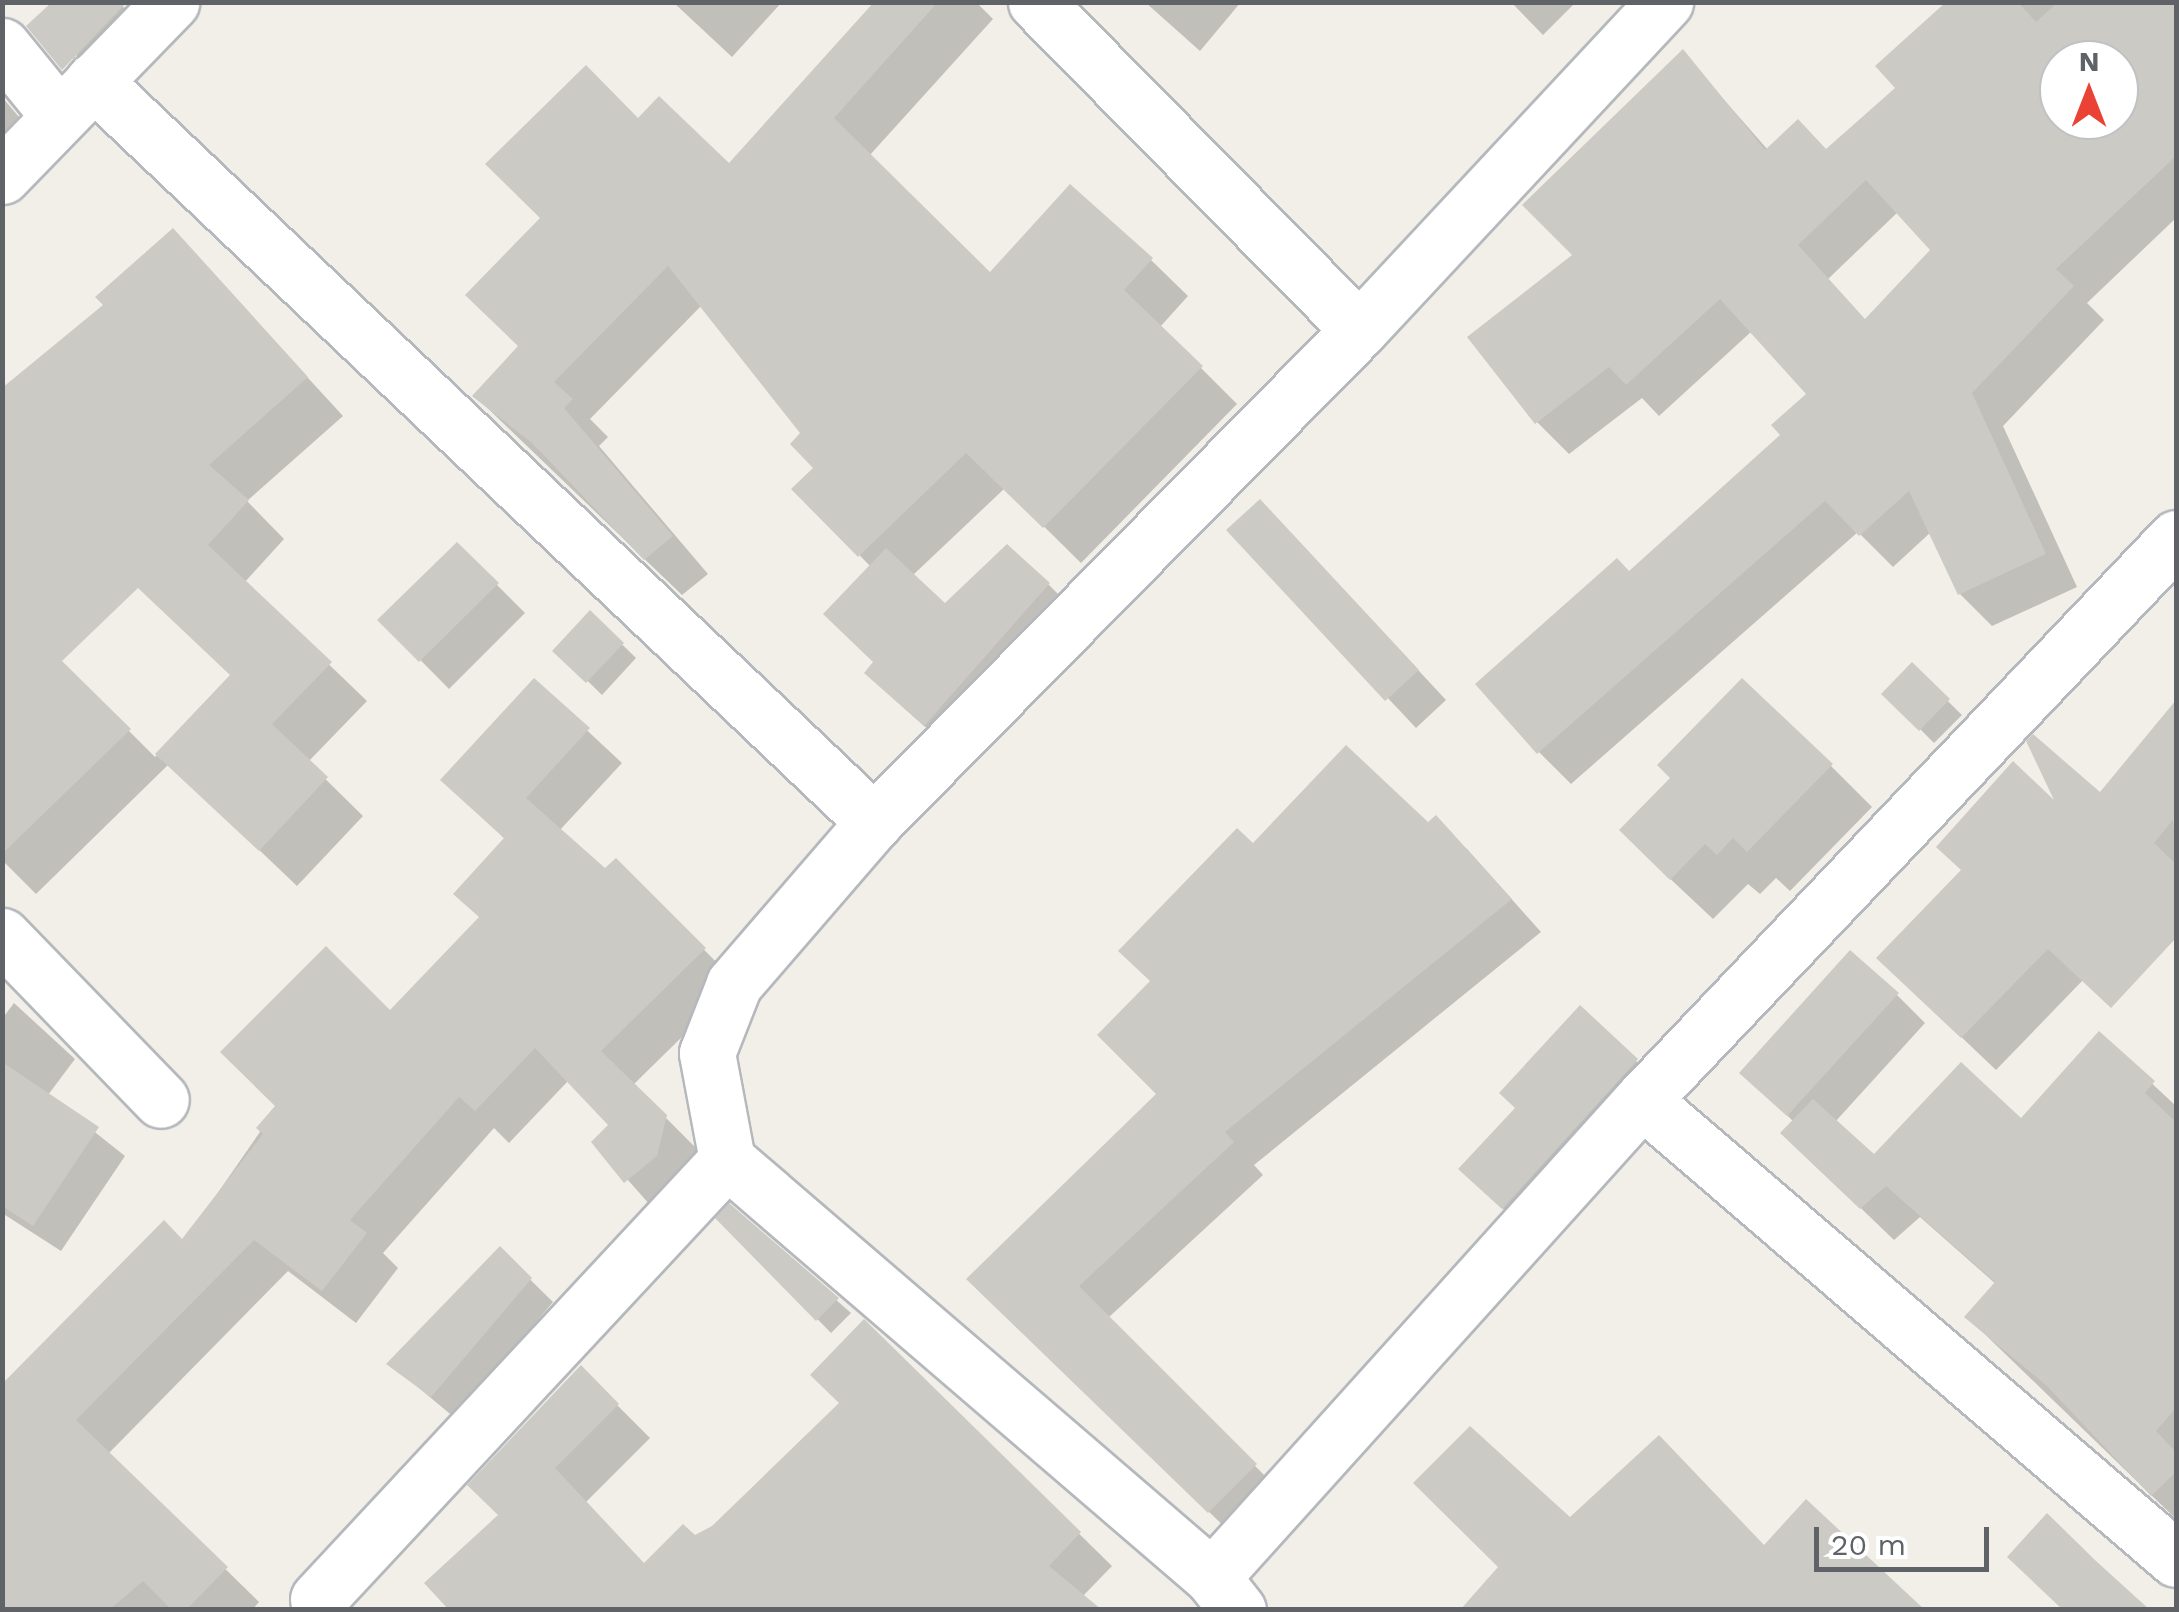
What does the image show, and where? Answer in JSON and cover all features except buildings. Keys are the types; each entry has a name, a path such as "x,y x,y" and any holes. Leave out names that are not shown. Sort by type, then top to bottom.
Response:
{"street":[{"path":"2,176 171,2"},
{"path":"1036,2 1359,330"},
{"path":"1664,2 1359,330 874,822 734,984 707,1053 727,1160 1225,1593 1642,1100 2170,558"},
{"path":"2,46 76,98 874,822"},
{"path":"2,936 160,1100"},
{"path":"1642,1100 2176,1559"},
{"path":"318,1600 727,1160"}]}
